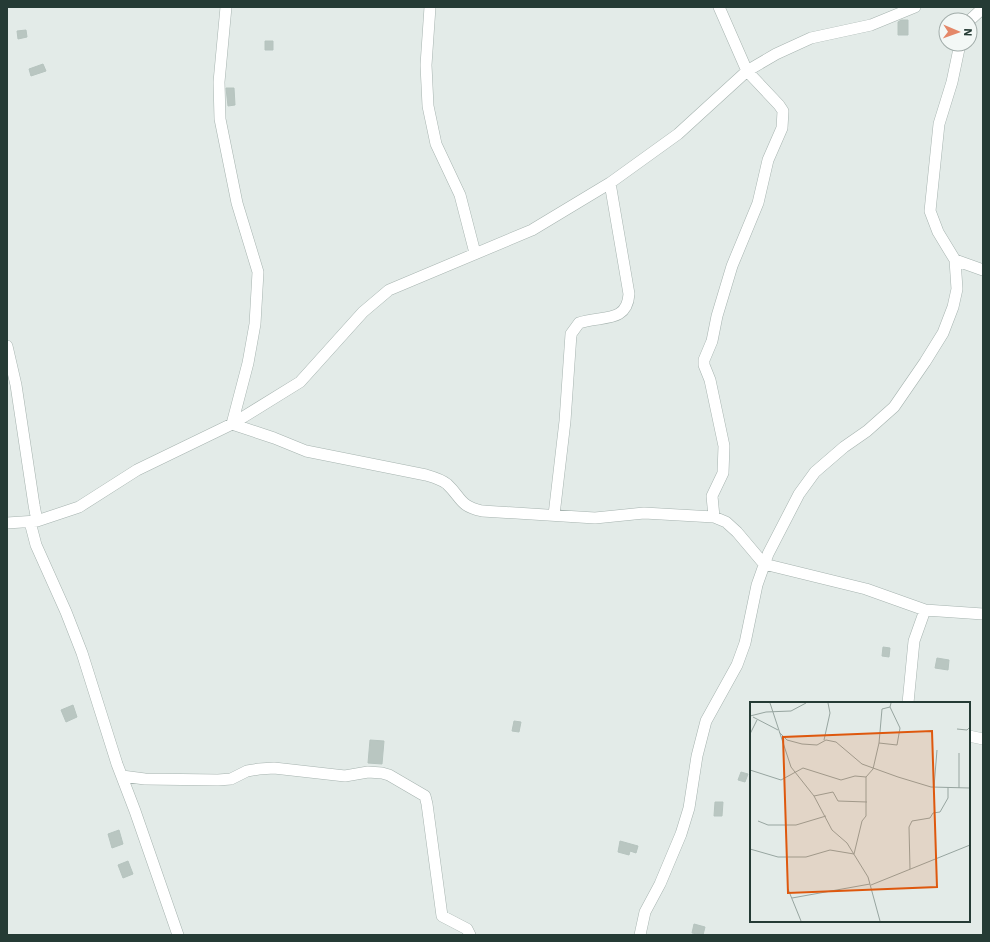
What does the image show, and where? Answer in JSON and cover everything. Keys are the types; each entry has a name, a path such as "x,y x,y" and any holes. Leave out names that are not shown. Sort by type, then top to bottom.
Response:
{"street":[{"path":"226,7 219,82 220,119 237,203 258,272 255,324 248,363 232,424"},
{"path":"430,7 426,65 428,106 436,144 460,196 476,254"},
{"path":"714,517 712,496 723,473 724,446 710,380 704,365 704,360 712,341 717,316 732,266 758,202 768,160 782,128 783,117 783,110 780,105 747,71 719,7"},
{"path":"7,523 34,521 79,506 137,470 232,424 300,382 363,312 389,290 532,230 610,184 678,134 747,71 788,48 811,38 871,25 915,7"},
{"path":"640,935 645,912 660,884 682,834 689,808 697,756 706,721 738,665 745,643 757,586 764,564 799,494 815,472 844,447 867,431 894,407 943,333 953,307 957,289 955,260 938,232 930,211 939,124 952,82 958,52"},
{"path":"554,516 565,421 571,334 574,327 579,323 617,315 625,311 628,304 629,294 610,184"},
{"path":"955,260 983,270"},
{"path":"7,346 16,384 32,498 36,545 66,612 82,653 122,776 178,935"},
{"path":"232,424 274,438 306,451 426,475 439,479 447,484 463,504 471,508 554,516 595,518 644,513 714,517 726,522 737,532 764,564 866,589 925,610 983,614"},
{"path":"908,702 914,641 925,610"},
{"path":"970,736 983,739"},
{"path":"122,776 145,779 218,780 231,779 247,771 274,768 345,776 368,772 389,775 424,796 427,804 442,916 467,929 470,935"}],"building":[{"path":"901,20 908,20 908,35 898,35 898,22"},
{"path":"26,30 27,37 18,39 17,31"},
{"path":"265,41 273,41 273,50 265,50"},
{"path":"43,64 46,71 31,76 29,69"},
{"path":"226,88 234,88 235,105 228,106"},
{"path":"883,647 890,648 889,657 882,656"},
{"path":"937,658 949,660 948,670 935,668"},
{"path":"73,705 77,717 66,722 61,710"},
{"path":"514,721 521,722 519,732 512,731"},
{"path":"370,740 384,741 382,764 368,763"},
{"path":"741,772 748,774 745,782 738,780"},
{"path":"715,802 723,802 722,816 714,816"},
{"path":"119,830 123,844 112,848 108,834"},
{"path":"620,841 638,846 636,853 630,851 629,855 618,852"},
{"path":"128,861 133,874 123,878 118,865"},
{"path":"694,924 705,927 703,935 692,933"}]}
